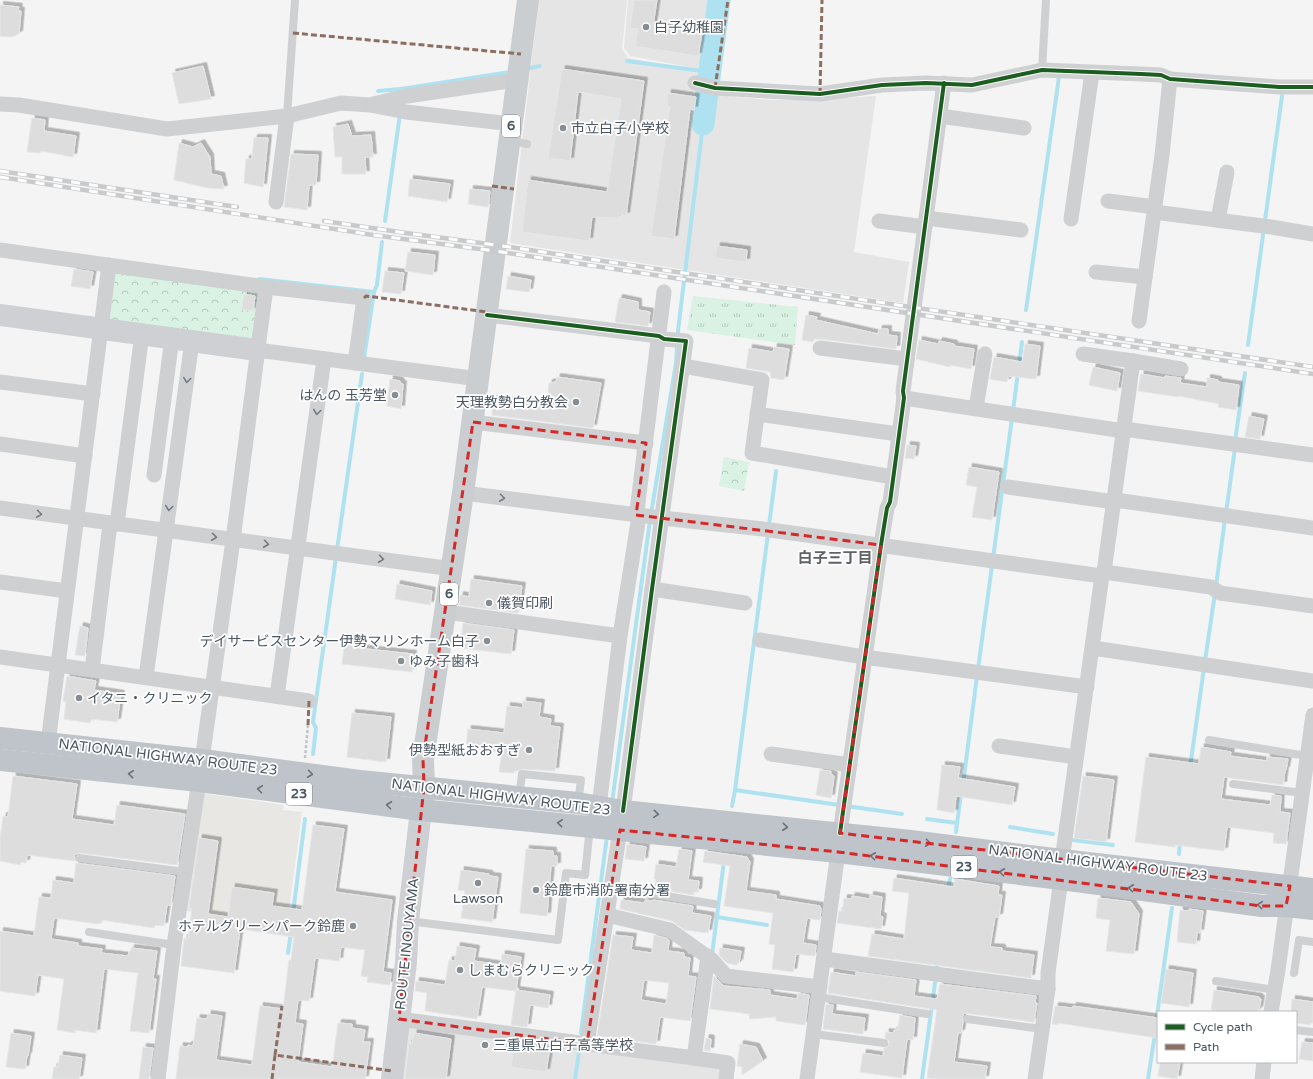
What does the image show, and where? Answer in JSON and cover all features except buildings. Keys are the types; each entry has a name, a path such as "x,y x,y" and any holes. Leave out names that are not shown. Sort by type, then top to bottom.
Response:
{"highway":[{"name":"NATIONAL HIGHWAY ROUTE 23","path":"0,738 48,744 201,770 421,810 605,818 842,824 1061,869 1288,896 1313,909"},
{"name":"NATIONAL HIGHWAY ROUTE 23","path":"0,760 201,770 424,787 519,797 605,818"},
{"name":"NATIONAL HIGHWAY ROUTE 23","path":"1288,896 1313,889"}],"main road":[{"name":"6","path":"421,810 424,787 423,759 453,569 487,315 516,136 518,80 528,0"},
{"path":"0,315 258,350"},
{"name":"ROUTE INOUYAMA","path":"392,1079 406,962 408,921 421,810"}],"street":[{"path":"695,83 715,88 820,94 882,85 944,83 972,85 1042,70 1161,75 1170,79 1279,87 1313,87"},
{"path":"1071,219 1092,73"},
{"path":"1139,321 1162,155 1170,79"},
{"path":"0,104 20,105 168,129 287,116 341,103 370,105 401,104 518,80"},
{"path":"807,1079 864,657 887,508 890,502 904,398 903,391 907,359 944,83"},
{"path":"401,104 516,136"},
{"path":"276,202 287,116"},
{"path":"940,116 1024,128"},
{"path":"1218,220 1226,172"},
{"path":"492,186 514,189"},
{"path":"1108,201 1218,220 1313,234"},
{"path":"879,221 925,222 1021,230"},
{"path":"0,250 266,287 364,298 360,364"},
{"path":"48,744 67,591 78,519 92,394 109,265"},
{"path":"1096,272 1145,277"},
{"path":"158,1079 174,945 234,540 266,287"},
{"path":"587,1044 611,887 605,818 620,636 639,516 637,511 662,337 664,292"},
{"path":"487,315 686,341 684,366 652,589 605,818"},
{"path":"92,670 142,334"},
{"path":"154,475 182,340"},
{"path":"146,677 166,531 182,340"},
{"path":"820,348 907,359"},
{"path":"258,350 479,379"},
{"path":"976,408 985,354"},
{"path":"1083,354 1181,368"},
{"path":"277,696 324,359"},
{"path":"1035,1079 1048,989 1048,973 1076,757 1115,501 1133,361"},
{"path":"684,366 762,380 752,453 893,477"},
{"path":"0,382 92,394"},
{"path":"904,398 1124,430 1313,455"},
{"path":"757,414 898,434"},
{"path":"473,422 646,443"},
{"path":"0,444 85,456"},
{"path":"1008,487 1313,528"},
{"path":"463,494 639,516 769,530 993,561 1103,574 1313,606"},
{"path":"0,508 453,569"},
{"path":"0,582 67,591"},
{"path":"652,589 745,603"},
{"path":"446,612 620,636"},
{"path":"760,640 864,657 1087,686"},
{"path":"1093,648 1313,681"},
{"path":"0,657 213,686 309,701"},
{"path":"1271,1011 1302,793 1309,755 1313,715"},
{"path":"999,746 1076,757"},
{"path":"771,754 850,765"},
{"path":"607,915 670,930 708,956 726,976 819,992"},
{"path":"694,1058 708,956"},
{"path":"824,959 1048,989"},
{"path":"399,1019 566,1040 728,1063 726,1079"},
{"path":"1262,1079 1264,1063"}],"lane":[{"path":"287,116 295,0"},
{"path":"1042,70 1046,0"},
{"path":"1209,740 1309,755"},
{"path":"1233,784 1302,793"},
{"path":"408,921 558,940 566,873 585,875 605,818"},
{"path":"79,858 185,872"},
{"path":"611,887 714,904"},
{"path":"89,932 174,945"},
{"path":"1294,973 1299,940 1313,942"},
{"path":"1216,981 1275,990"},
{"path":"819,992 927,1014"},
{"path":"967,1019 1042,1029"},
{"path":"1297,1030 1313,1032"},
{"path":"814,1034 884,1043"}],"path":[{"path":"305,756 308,725"}],"highlighted area":[{"path":"473,422 646,443 636,515 881,545 840,833 1290,886 1286,906 1262,906 838,852 620,830 587,1044 399,1019 424,787 423,759"}],"shaded area":[{"path":"539,0 627,0 622,49 628,58 699,71 696,91 735,97 773,100 876,96 854,252 909,262 903,303 510,243"},
{"path":"628,0 708,0 700,69 630,56 624,48"},
{"path":"202,793 284,805 283,810 302,812 287,925 186,911"},
{"name":"三重県立白子高等学校","path":"409,1025 719,1065 721,1079 401,1079"}],"green space":[{"path":"117,270 260,292 254,336 249,341 110,322 105,315 111,273"},
{"path":"693,296 798,307 795,345 687,330"},
{"path":"724,457 749,462 744,491 719,486"}],"waterway":[{"path":"703,124 719,0"},
{"path":"627,61 710,72"},
{"path":"525,69 540,66"},
{"path":"401,94 401,89 510,72"},
{"path":"1026,310 1059,77"},
{"path":"378,91 401,89"},
{"path":"1248,345 1282,96"},
{"path":"385,221 400,114"},
{"path":"651,514 676,363 678,331 703,124"},
{"path":"364,358 374,292 377,285 382,242"},
{"path":"259,279 374,292"},
{"path":"1019,366 1022,342"},
{"path":"1013,411 1018,372"},
{"path":"1235,441 1245,373"},
{"path":"337,550 362,374"},
{"path":"978,669 1012,418"},
{"path":"1226,513 1235,448"},
{"path":"776,471 735,790 902,814"},
{"path":"1216,586 1225,519"},
{"path":"612,803 650,520"},
{"path":"313,754 316,728 313,722 336,557"},
{"path":"1205,661 1215,593"},
{"path":"1190,768 1204,668"},
{"path":"963,784 977,676"},
{"path":"732,806 735,790"},
{"path":"956,832 961,793"},
{"path":"293,913 305,819"},
{"path":"927,819 957,823"},
{"path":"1010,827 1053,834"},
{"path":"581,1033 607,836"},
{"path":"1073,840 1113,845"},
{"path":"1179,854 1180,840"},
{"path":"712,955 724,861"},
{"path":"948,890 950,879"},
{"path":"1158,1011 1172,908"},
{"path":"717,917 767,925"},
{"path":"288,953 291,932"},
{"path":"922,1079 938,961"},
{"path":"1156,1023 1157,1016"},
{"path":"1148,1079 1155,1034"},
{"path":"575,1079 580,1046"}],"railway":[{"path":"0,171 237,207"},
{"path":"0,177 373,235 495,251 1313,374"},
{"path":"324,221 496,245 1313,367"}],"marked path":[{"path":"715,88 728,0"},
{"path":"820,94 822,0"},
{"path":"293,33 521,54"},
{"path":"492,186 514,189"},
{"path":"364,298 366,296 487,312"},
{"path":"308,725 309,701"},
{"path":"275,1055 282,1006"},
{"path":"272,1079 275,1055 393,1071"}],"cycle path":[{"path":"695,83 715,88 820,94 882,85 926,83 972,85 1042,70 1161,75 1170,79 1279,87 1313,87"},
{"path":"840,833 881,545 887,508 890,502 904,398 903,391 944,83"},
{"path":"487,315 659,336 664,339 686,341 623,811"}],"place":[{"name":"白子幼稚園","path":"646,27"},
{"name":"市立白子小学校","path":"563,128"},
{"name":"はんの 玉芳堂","path":"395,395"},
{"name":"天理教勢白分教会","path":"576,402"},
{"name":"儀賀印刷","path":"489,603"},
{"name":"デイサービスセンター伊勢マリンホーム白子","path":"487,641"},
{"name":"ゆみ子歯科","path":"401,661"},
{"name":"イタニ・クリニック","path":"79,698"},
{"name":"伊勢型紙おおすぎ","path":"529,750"},
{"name":"Lawson","path":"478,883"},
{"name":"鈴鹿市消防署南分署","path":"536,890"},
{"name":"ホテルグリーンパーク鈴鹿","path":"353,926"},
{"name":"しまむらクリニック","path":"460,970"},
{"name":"三重県立白子高等学校","path":"485,1045"}],"district":[{"name":"白子三丁目","path":"835,558"}]}
